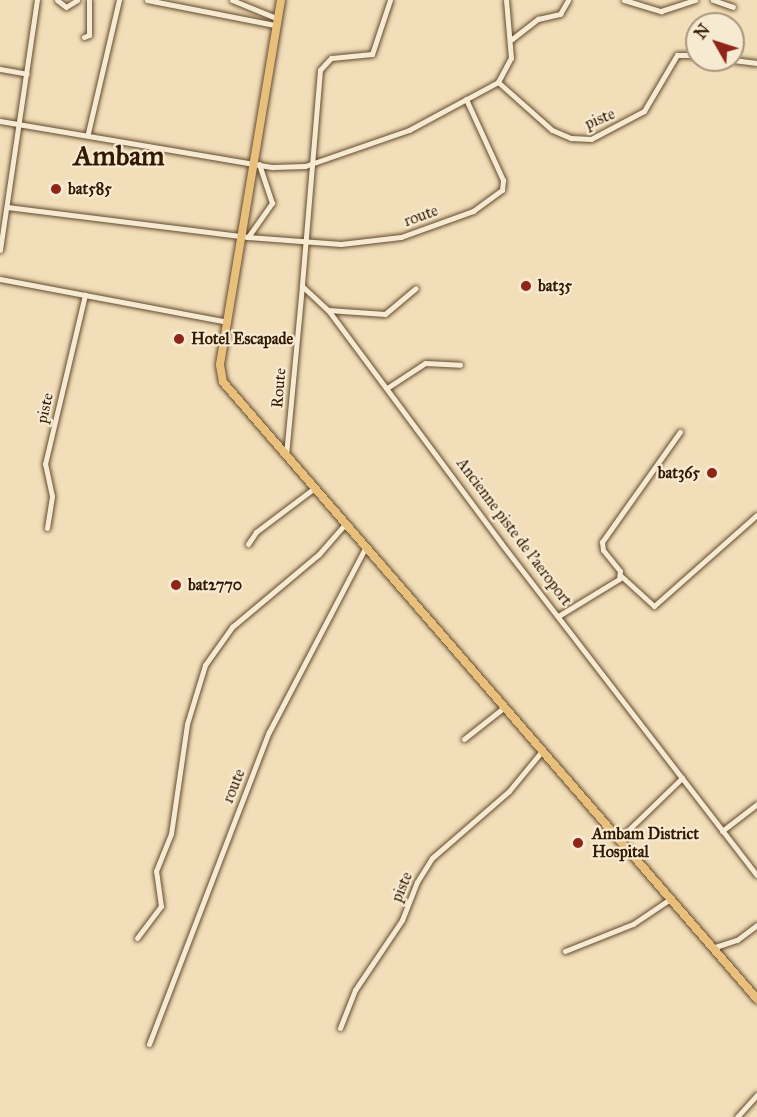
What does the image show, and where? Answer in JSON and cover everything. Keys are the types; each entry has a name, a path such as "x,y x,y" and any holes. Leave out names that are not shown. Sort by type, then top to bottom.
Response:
{"highway":[{"path":"281,0 276,22 258,163 220,365 223,382 502,709 619,838 757,999"}],"street":[{"path":"0,250 37,0"},
{"path":"57,0 66,7 78,0"},
{"path":"84,37 89,35 89,0"},
{"path":"88,133 119,0"},
{"path":"147,0 276,22"},
{"path":"232,0 276,22"},
{"path":"302,286 308,191 320,70 331,58 372,54 390,0"},
{"path":"0,121 88,133 287,169 311,164 409,130 498,82 509,65 512,39 506,0"},
{"path":"512,39 538,19 560,14 568,0"},
{"path":"624,0 662,11 695,0"},
{"path":"713,0 733,8"},
{"name":"piste","path":"498,82 552,130 566,137 591,139 644,111 678,55 685,55"},
{"path":"0,69 27,74"},
{"name":"route","path":"8,207 245,237 359,244 401,237 472,211 498,195 503,180 466,99"},
{"path":"245,237 272,203 258,163"},
{"path":"0,279 228,322"},
{"name":"Ancienne piste de l'aeroport","path":"302,286 328,310 501,543 560,615 757,875"},
{"name":"Route","path":"286,457 302,286"},
{"path":"328,310 385,314 416,288"},
{"name":"piste","path":"47,528 51,489 45,464 85,295"},
{"path":"387,388 425,363 460,365"},
{"path":"680,432 602,542 603,550 620,575 654,606 757,515"},
{"path":"248,544 256,532 313,489"},
{"path":"137,938 161,906 156,871 171,834 187,724 205,665 232,627 320,554 344,525"},
{"name":"route","path":"149,1044 269,732 365,548"},
{"path":"560,615 620,575"},
{"path":"464,739 502,709"},
{"name":"piste","path":"340,1028 356,990 402,920 428,864 509,791 542,751"},
{"path":"619,838 682,778"},
{"path":"722,831 757,804"},
{"path":"565,951 633,924 670,900"},
{"path":"712,948 736,940 757,925"},
{"path":"737,1117 757,1095"}],"place":[{"name":"bat585","path":"56,189"},
{"name":"bat35","path":"526,286"},
{"name":"Hotel Escapade","path":"179,339"},
{"name":"bat365","path":"712,473"},
{"name":"bat2770","path":"176,585"},
{"name":"Ambam District Hospital","path":"578,843"}],"district":[{"name":"Ambam","path":"119,156"}]}
